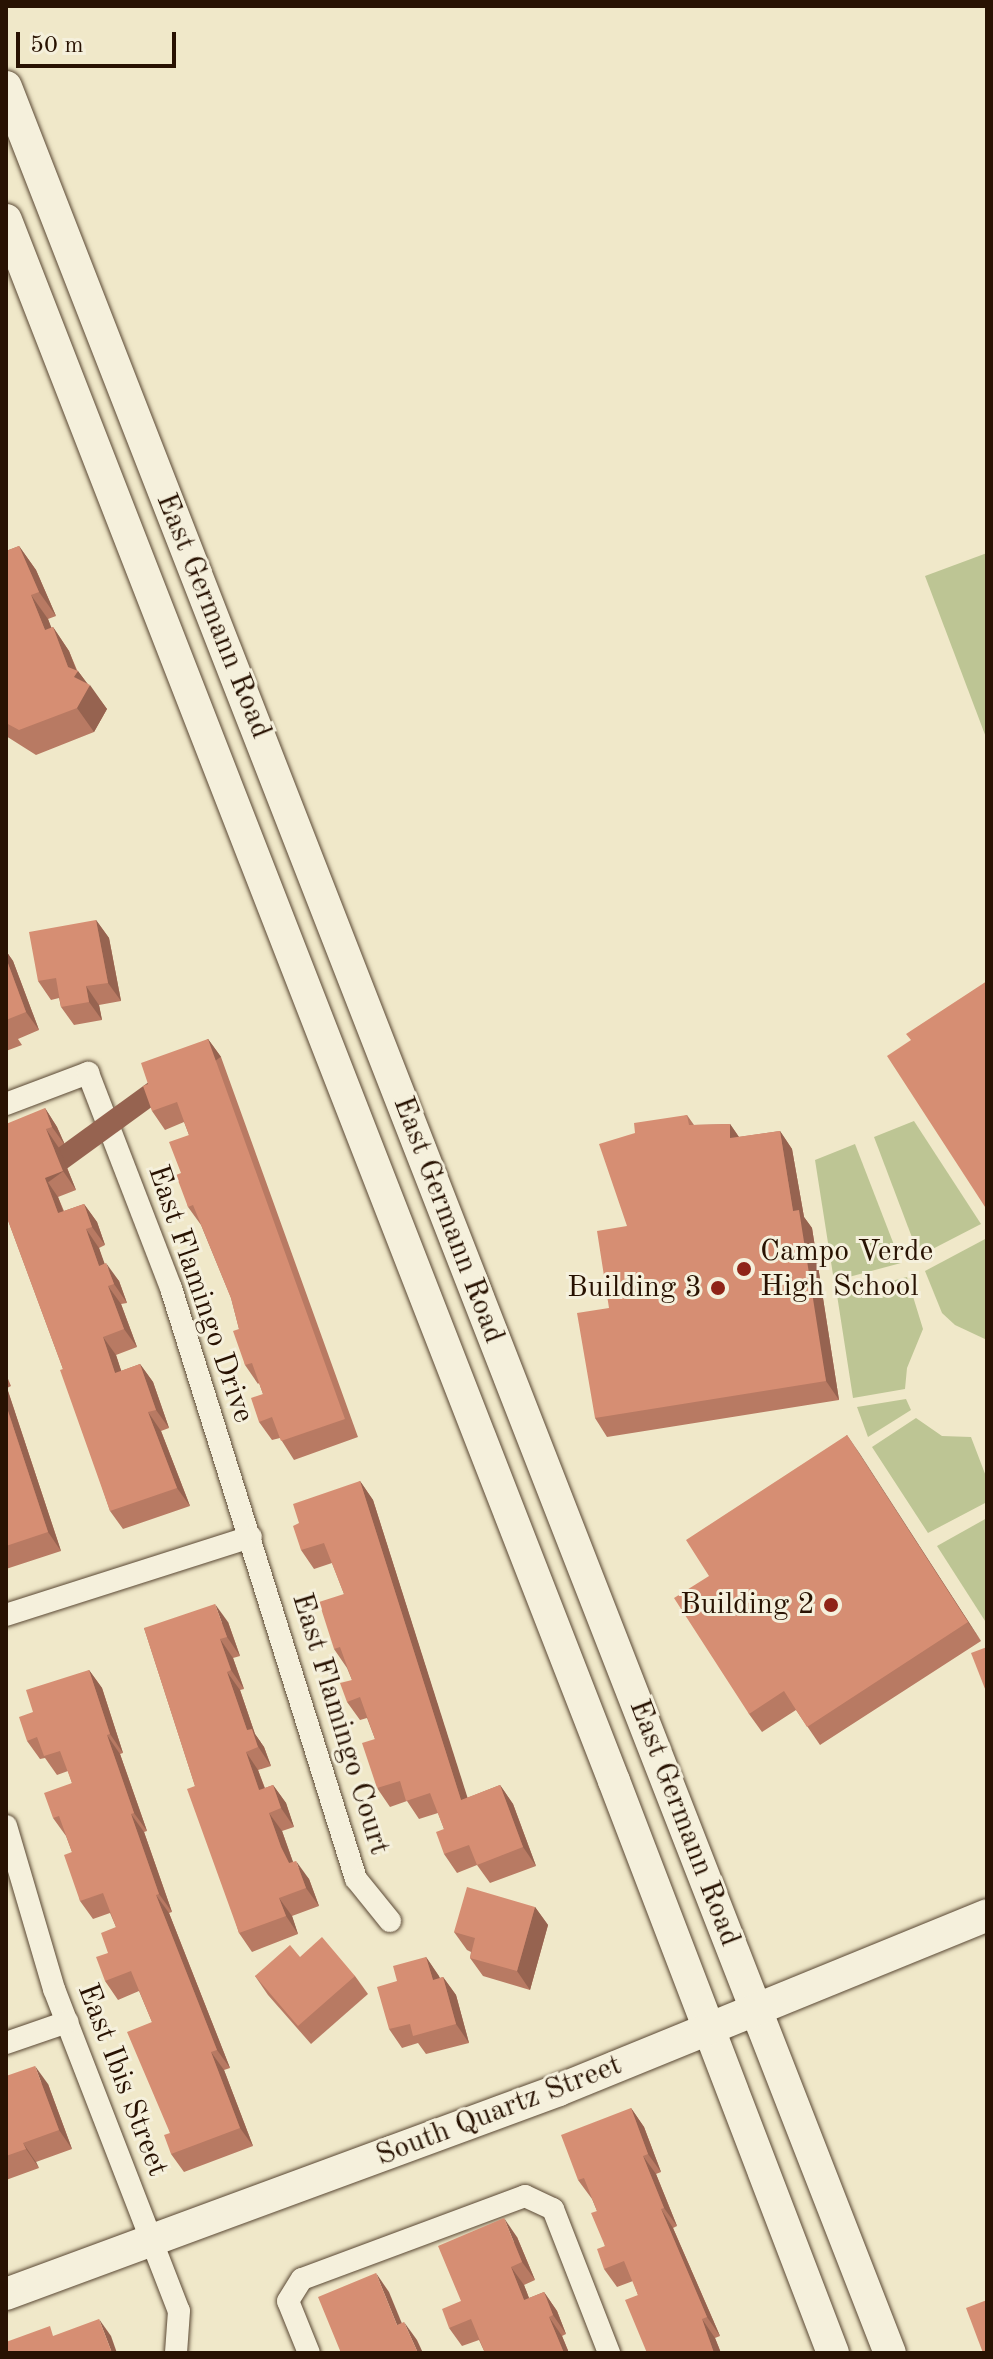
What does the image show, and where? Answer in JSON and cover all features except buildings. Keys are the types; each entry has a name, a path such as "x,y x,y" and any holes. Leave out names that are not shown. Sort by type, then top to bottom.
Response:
{"main road":[{"name":"East Germann Road","path":"6,87 890,2353"},
{"name":"East Germann Road","path":"6,220 833,2353"},
{"name":"South Quartz Street","path":"6,2294 559,2090 987,1915"}],"street":[{"name":"East Flamingo Drive","path":"6,1104 88,1073 171,1288 251,1537"},
{"path":"6,1615 251,1537"},
{"name":"East Flamingo Court","path":"251,1537 356,1879 390,1921"},
{"name":"East Ibis Street","path":"6,1826 38,1942 179,2311 176,2353"},
{"path":"6,2043 67,2022"},
{"path":"309,2353 288,2301 302,2279 525,2196 553,2209 609,2353"}],"green space":[{"path":"987,553 987,740 925,576"},
{"path":"914,1121 981,1224 919,1256 874,1137"},
{"path":"855,1144 901,1263 834,1281 815,1160"},
{"path":"987,1238 987,1340 955,1325 942,1313 925,1271"},
{"path":"907,1277 923,1329 907,1368 905,1389 853,1398 837,1295"},
{"path":"906,1399 911,1410 868,1437 857,1407"},
{"path":"916,1418 942,1436 971,1437 987,1479 987,1502 928,1533 872,1447"},
{"path":"987,1518 987,1624 937,1546"}],"place":[{"name":"Campo Verde High School","path":"744,1269"},
{"name":"Building 3","path":"718,1288"},
{"name":"Building 2","path":"831,1605"}]}
